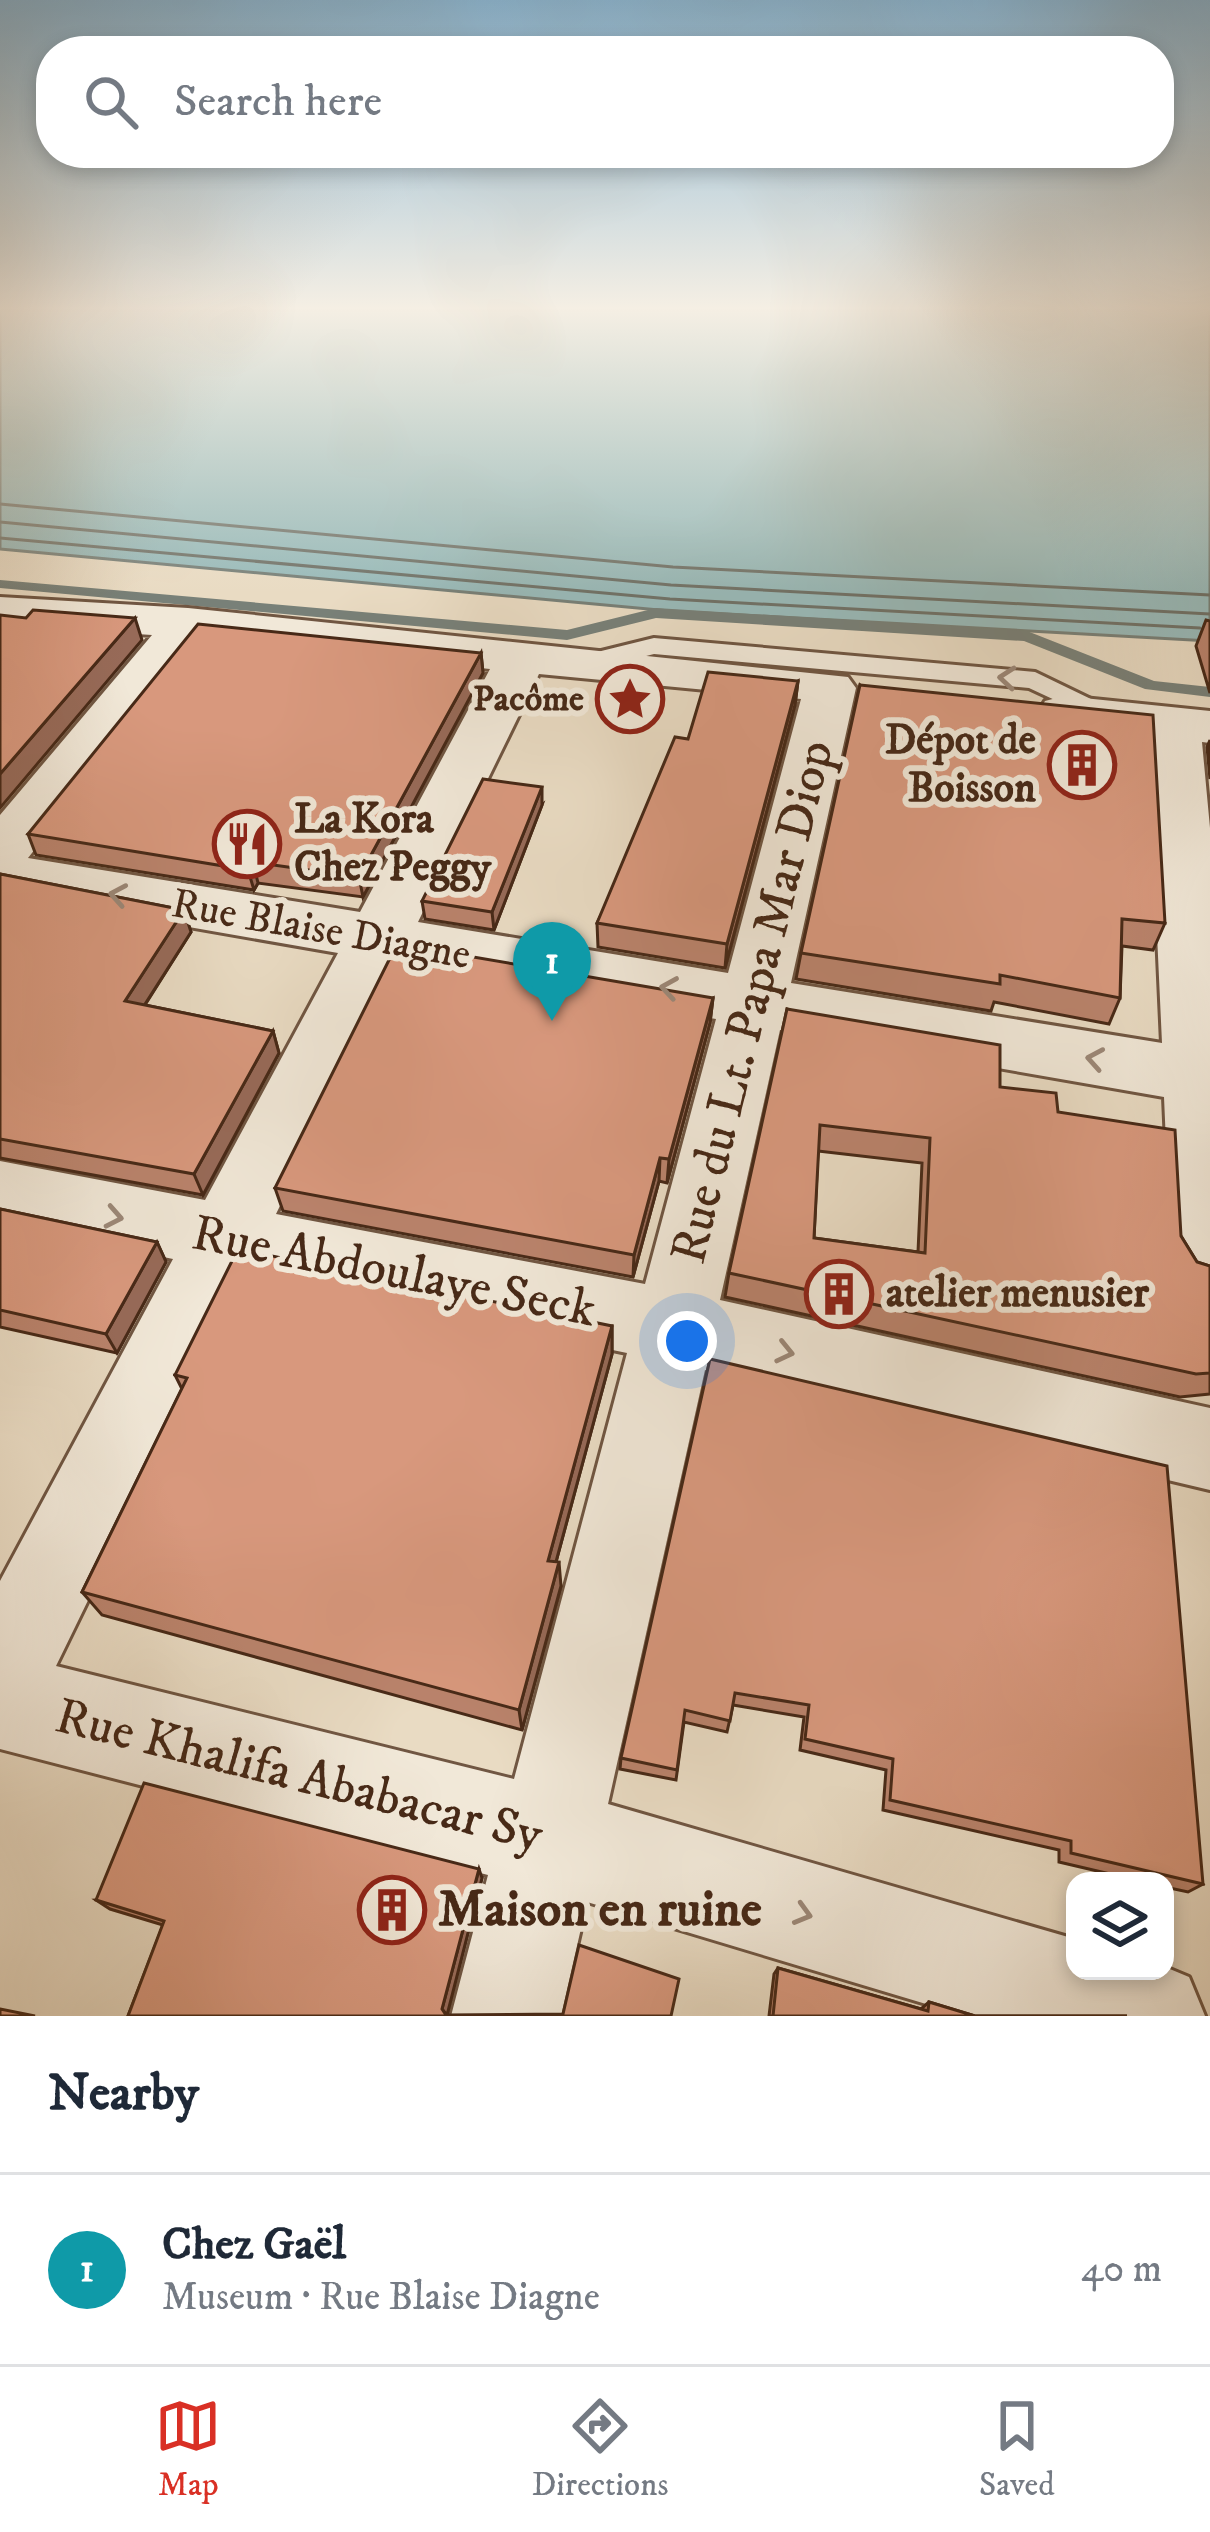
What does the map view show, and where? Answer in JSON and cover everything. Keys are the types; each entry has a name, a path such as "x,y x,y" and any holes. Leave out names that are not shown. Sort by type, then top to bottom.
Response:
{"street":[{"path":"0,611 188,623 1166,722 1204,1077 1210,1258"},
{"path":"0,854 188,623"},
{"path":"0,1678 374,941 555,660"},
{"name":"Rue du Lt. Papa Mar Diop","path":"506,2016 830,688"},
{"name":"Rue Blaise Diagne","path":"0,874 374,941 1204,1077"},
{"name":"Rue Abdoulaye Seck","path":"0,1192 674,1326 1210,1449"},
{"name":"Rue Khalifa Ababacar Sy","path":"0,1700 550,1839 1150,2016"}],"lane":[{"path":"555,660 655,646 1034,680 1166,722"}],"water":[{"path":"0,404 1210,404 1210,641 670,611 0,549"}],"building":[{"path":"33,610 135,618 0,774 0,615 26,618"},
{"path":"198,624 481,653 359,877 253,862 248,870 28,834"},
{"path":"708,672 798,681 727,944 597,923 675,737 688,739"},
{"path":"860,685 1153,715 1165,923 1122,919 1120,998 1000,975 1000,984 801,953"},
{"path":"483,779 542,787 492,912 422,901"},
{"path":"0,874 184,910 125,1001 273,1031 194,1174 0,1139"},
{"path":"397,944 713,998 669,1159 660,1158 634,1255 275,1188"},
{"path":"787,1009 1000,1045 1000,1087 1056,1093 1058,1112 1175,1130 1181,1236 1197,1262 1210,1266 1210,1373 1196,1374 729,1273","holes":["820,1125 930,1138 925,1253 814,1238"]},
{"path":"0,1209 157,1242 106,1334 0,1310"},
{"path":"238,1249 612,1326 548,1561 559,1562 519,1710 82,1592 187,1378 175,1375"},
{"path":"710,1359 1167,1466 1203,1884 1174,1877 1174,1872 1152,1872 1071,1853 1071,1841 890,1800 893,1759 805,1739 809,1705 735,1693 730,1721 685,1710 677,1770 621,1758"},
{"path":"144,1783 479,1869 442,2009 446,2015 563,2014 579,1945 679,1979 671,2016 128,2016 164,1921 96,1900"},
{"path":"778,1968 928,2011 929,2002 975,2016 773,2016"},
{"path":"0,2009 35,2016 0,2016"}],"waterway":[{"path":"0,584 567,635 656,613 1027,636 1151,686 1210,692"}],"place":[{"name":"Pacôme","path":"630,699"},
{"name":"Dépot de Boisson","path":"1082,765"},
{"name":"La Kora Chez Peggy","path":"247,844"},
{"name":"Chez Gaël","path":"552,1021"},
{"name":"atelier menusier","path":"839,1294"},
{"name":"Maison en ruine","path":"392,1910"}]}
